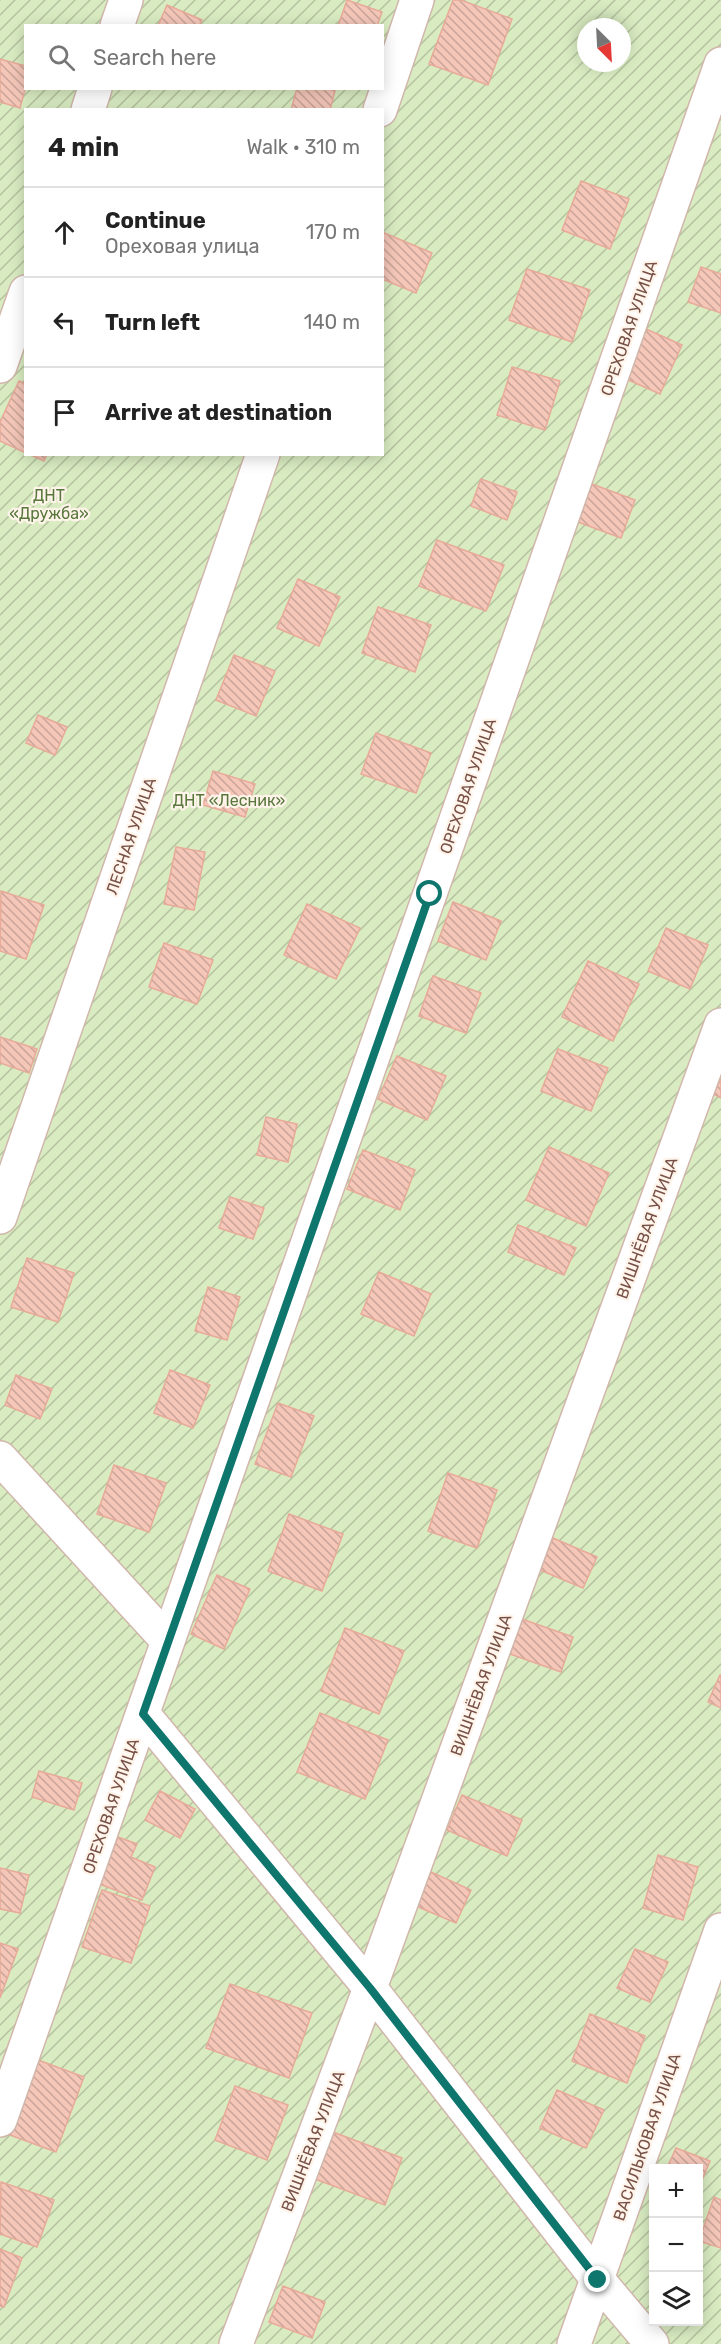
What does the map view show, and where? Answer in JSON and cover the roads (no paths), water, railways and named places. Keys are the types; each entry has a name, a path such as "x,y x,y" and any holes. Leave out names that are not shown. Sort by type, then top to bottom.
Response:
{"street":[{"path":"118,24 126,0"},
{"path":"381,108 417,0"},
{"name":"ОРЕХОВАЯ УЛИЦА","path":"0,2120 721,64"},
{"path":"89,108 94,90"},
{"path":"0,366 24,298"},
{"name":"ЛЕСНАЯ УЛИЦА","path":"0,1217 262,456"},
{"name":"ВИШНЁВАЯ УЛИЦА","path":"236,2344 370,1988 721,1025"},
{"path":"0,1458 168,1641"},
{"path":"143,1714 370,1988 598,2280 652,2344"},
{"name":"ВАСИЛЬКОВАЯ УЛИЦА","path":"573,2344 598,2280 646,2136 721,1930"}],"park label":[{"name":"ДНТ «Дружба»","path":"49,504"},
{"name":"ДНТ «Лесник»","path":"229,800"}]}
